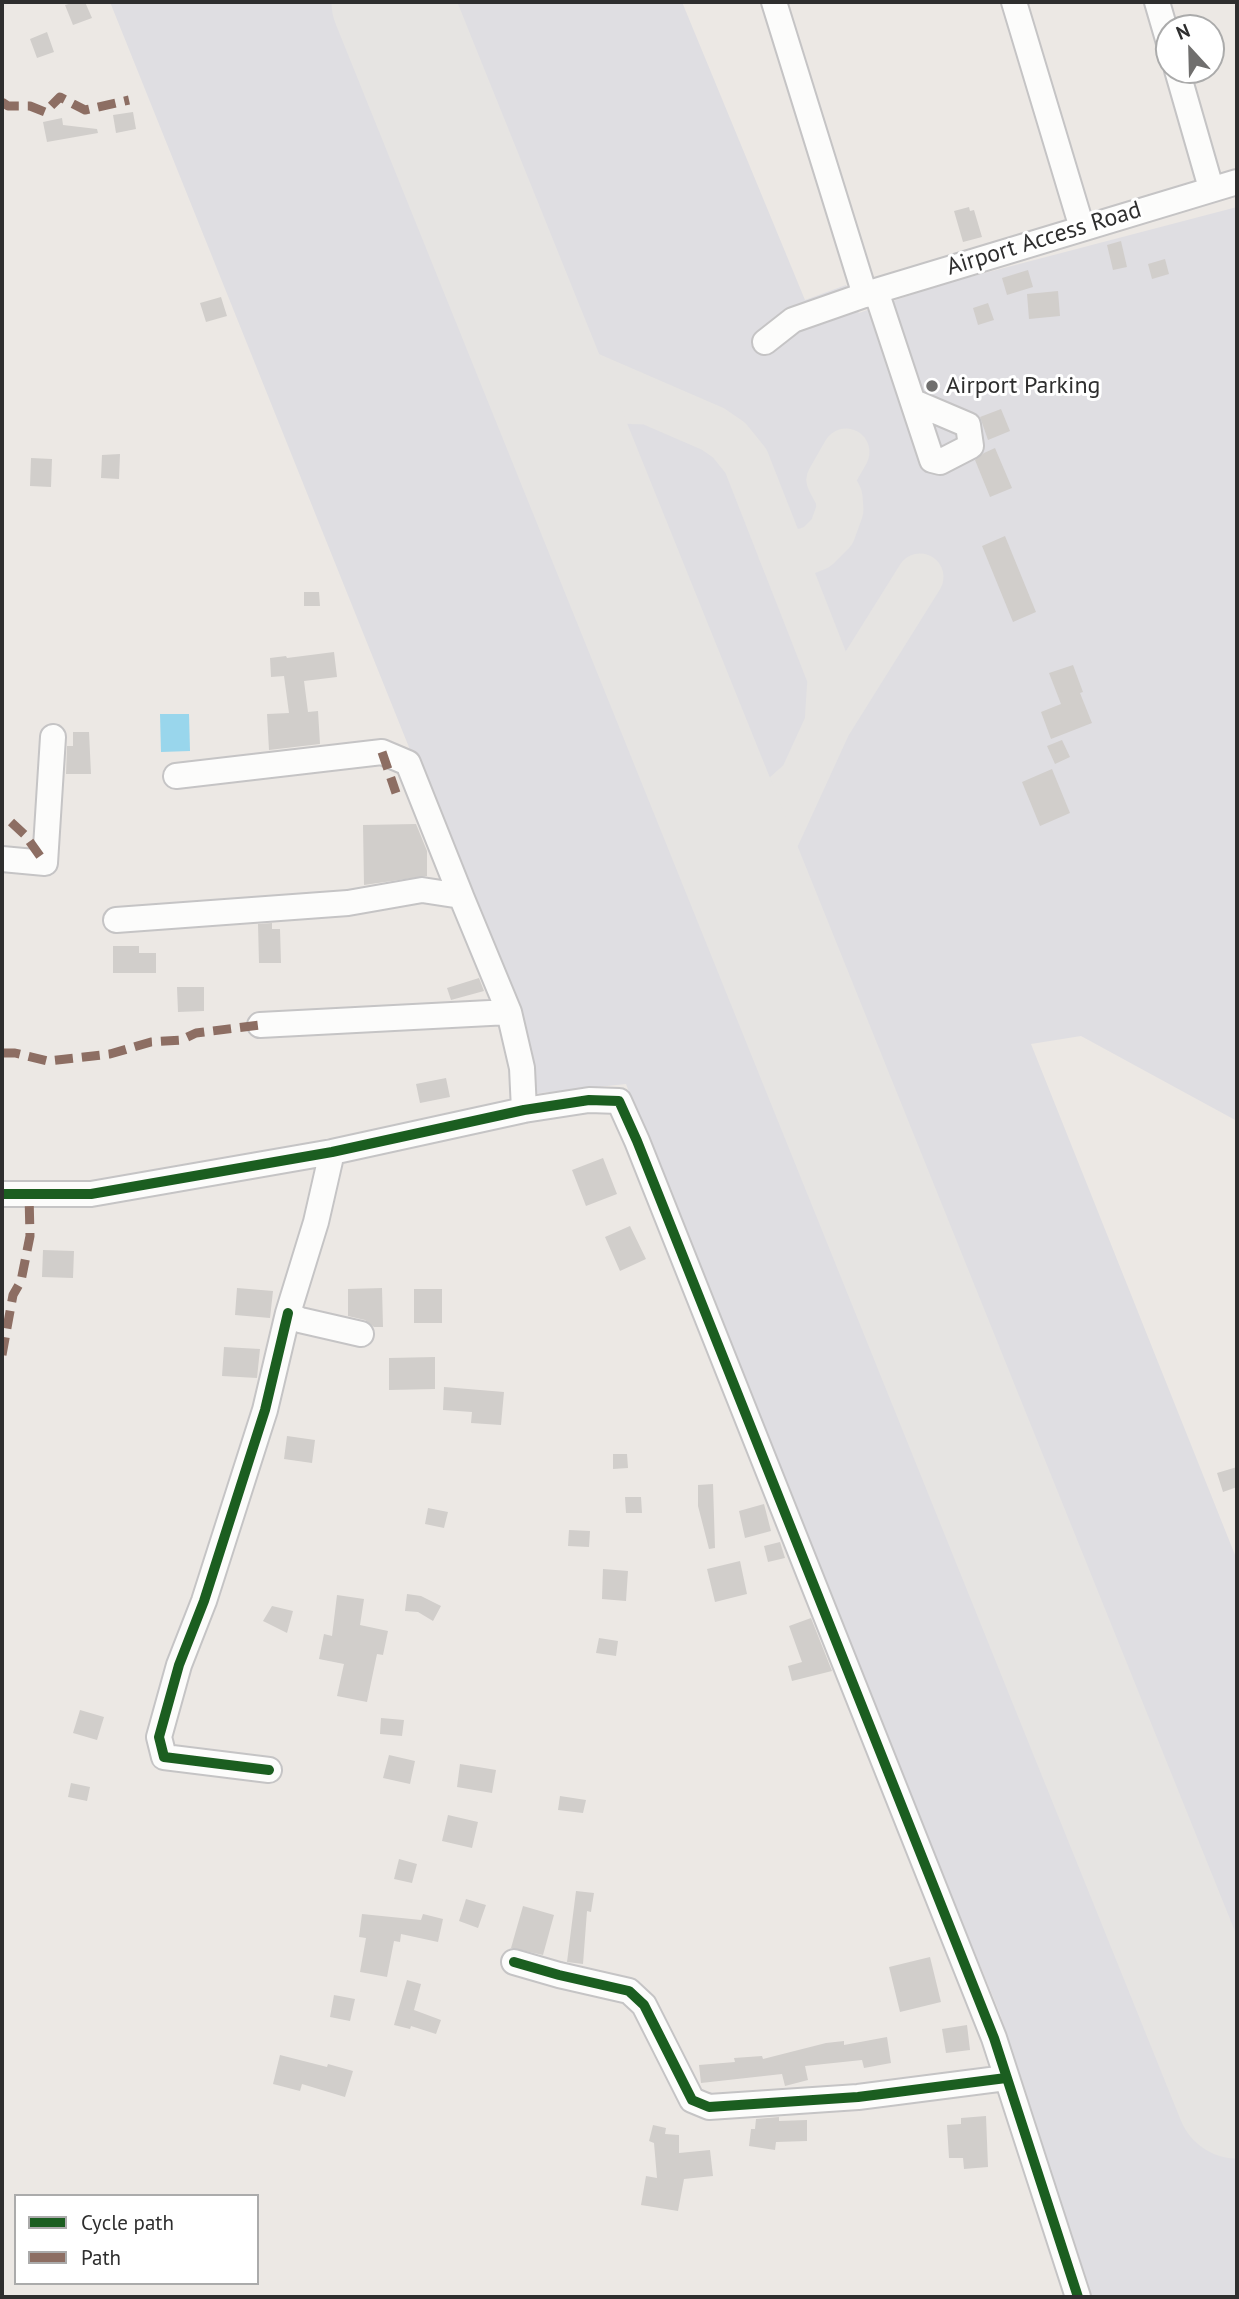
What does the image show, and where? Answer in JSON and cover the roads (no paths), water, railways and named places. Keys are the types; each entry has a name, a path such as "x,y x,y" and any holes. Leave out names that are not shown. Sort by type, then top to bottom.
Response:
{"street":[{"path":"774,2 864,295 914,402"},
{"path":"1014,2 1082,228"},
{"path":"1181,84 1211,188"},
{"name":"Airport Access Road","path":"765,342 793,320 864,295 1237,182"},
{"path":"2,859 45,863 53,737"},
{"path":"176,776 285,761 382,752 408,763 509,1012 522,1068 524,1110"},
{"path":"116,920 348,903 422,890 461,896"},
{"path":"260,1025 509,1012"},
{"path":"2,1194 91,1194 332,1152 524,1110 589,1100 618,1101 638,1141 994,2038 1078,2297"},
{"path":"269,1770 164,1757 159,1737 179,1665 204,1601 265,1410 288,1313 316,1222 332,1152"},
{"path":"288,1313 300,1320 360,1334"},
{"path":"514,1962 629,1990 645,2005 692,2101 709,2107 858,2097 1006,2078"}],"water":[{"path":"160,714 189,714 190,751 161,752"}],"place":[{"name":"Airport Parking","path":"932,386"}]}
